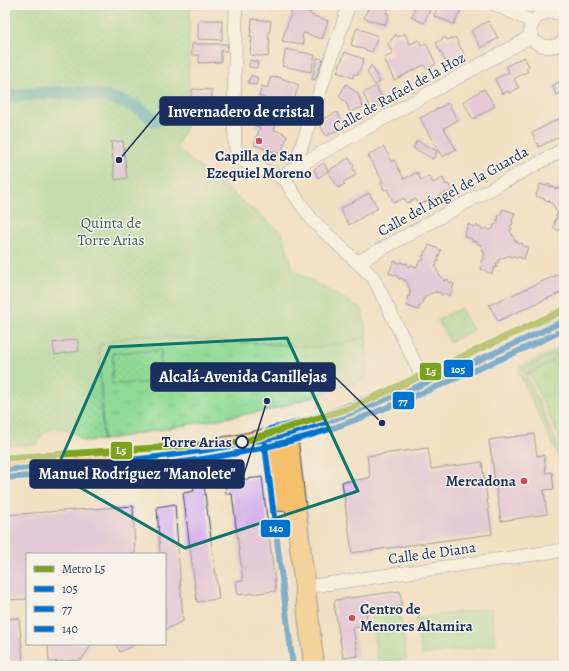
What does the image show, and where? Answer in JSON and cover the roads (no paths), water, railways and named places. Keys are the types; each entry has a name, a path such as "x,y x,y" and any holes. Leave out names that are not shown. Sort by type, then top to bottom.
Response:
{"main road":[{"path":"5,470 148,459 280,436 341,417 425,383 564,321"},
{"path":"280,436 305,587 314,666"},
{"path":"280,436 301,666"}],"street":[{"path":"236,5 234,113 235,146 239,158 248,164 285,179 313,221 373,277 425,383"},
{"path":"298,166 299,154 349,5"},
{"path":"496,5 531,21"},
{"path":"563,43 556,46 545,46 540,44 532,36 530,26 531,21 538,12 548,7 560,12 564,16"},
{"name":"Calle de Rafael de la Hoz","path":"285,179 290,171 298,166 532,36"},
{"name":"Calle del Ángel de la Guarda","path":"358,262 564,149"},
{"name":"Calle de Diana","path":"305,587 564,550"}],"waterway":[{"path":"5,95 66,93 102,96 125,102 136,107 156,121"}],"metro line":[{"name":"L5","path":"5,458 242,442 353,407 564,310"}],"place":[{"name":"Capilla de San Ezequiel Moreno","path":"259,141"},
{"name":"Invernadero de cristal","path":"119,160"},
{"name":"Manuel Rodríguez \"Manolete\"","path":"267,401"},
{"name":"Alcalá-Avenida Canillejas","path":"382,423"},
{"name":"Torre Arias","path":"242,442"},
{"name":"Mercadona","path":"524,481"},
{"name":"Centro de Menores Altamira","path":"352,618"}],"park label":[{"name":"Quinta de Torre Arias","path":"111,232"}]}
